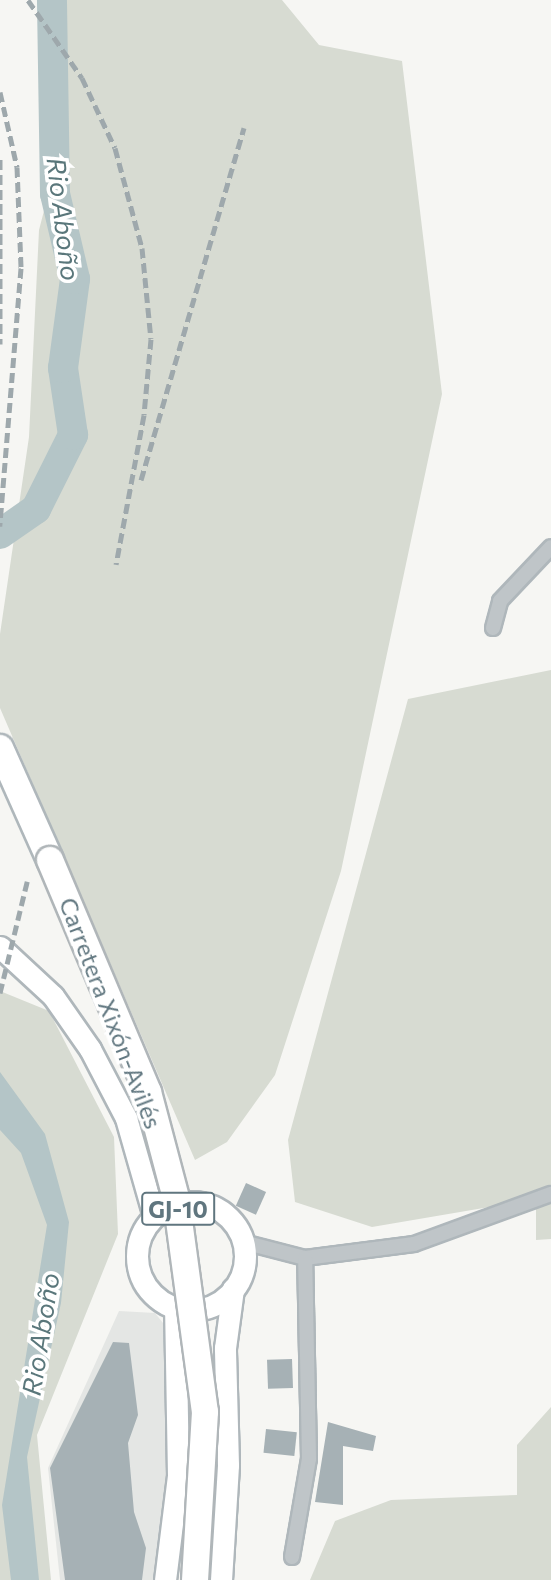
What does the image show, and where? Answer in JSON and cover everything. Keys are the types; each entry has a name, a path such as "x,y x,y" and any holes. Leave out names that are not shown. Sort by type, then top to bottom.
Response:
{"highway":[{"name":"Carretera Xixón-Avilés","path":"0,748 148,1093 176,1198 205,1412 195,1580"}],"street":[{"path":"494,628 500,601 551,547"},
{"path":"0,947 53,996 90,1049 126,1118 154,1216"},
{"path":"243,1242 305,1258 414,1244 551,1194"},
{"path":"221,1580 228,1465 225,1348 233,1289 245,1259 243,1242 229,1219 206,1204 179,1204 154,1216 141,1234 139,1267 155,1297 175,1308 207,1307 233,1289"},
{"path":"292,1556 309,1460 305,1258"},
{"path":"165,1580 178,1475 175,1308"}],"shaded area":[{"path":"40,0 282,0 319,45 402,61 442,394 341,871 275,1075 227,1142 195,1160 0,708 0,634 29,437 39,230 66,126"},
{"path":"551,670 551,1239 536,1240 536,1199 372,1227 295,1202 288,1140 408,699"},
{"path":"0,991 49,1011 114,1137 118,1234 37,1435 51,1580 0,1580"},
{"path":"119,1311 155,1313 163,1323 170,1450 155,1580 60,1580 48,1468"},
{"path":"551,1407 551,1580 310,1580 335,1521 391,1500 517,1495 517,1445"}],"water":[{"path":"0,1072 45,1134 69,1222 61,1303 27,1457 39,1580 11,1580 2,1505 47,1225 21,1153 0,1130"}],"building":[{"path":"246,1183 266,1192 256,1215 236,1206"},
{"path":"113,1342 129,1343 138,1415 128,1443 134,1512 146,1548 142,1580 65,1580 50,1468"},
{"path":"292,1359 293,1388 268,1389 267,1360"},
{"path":"328,1422 376,1436 373,1451 343,1446 343,1505 315,1502"},
{"path":"266,1429 297,1432 294,1456 263,1453"}],"waterway":[{"name":"Rio Aboño","path":"0,534 36,509 73,435 63,368 75,279 55,194 52,0"}],"railway":[{"path":"28,0 82,78 115,148 142,248 151,339 144,415 116,564"},
{"path":"0,92 17,167 21,268 0,526"},
{"path":"141,480 244,128"},
{"path":"0,159 0,344"},
{"path":"0,993 28,878"}]}
